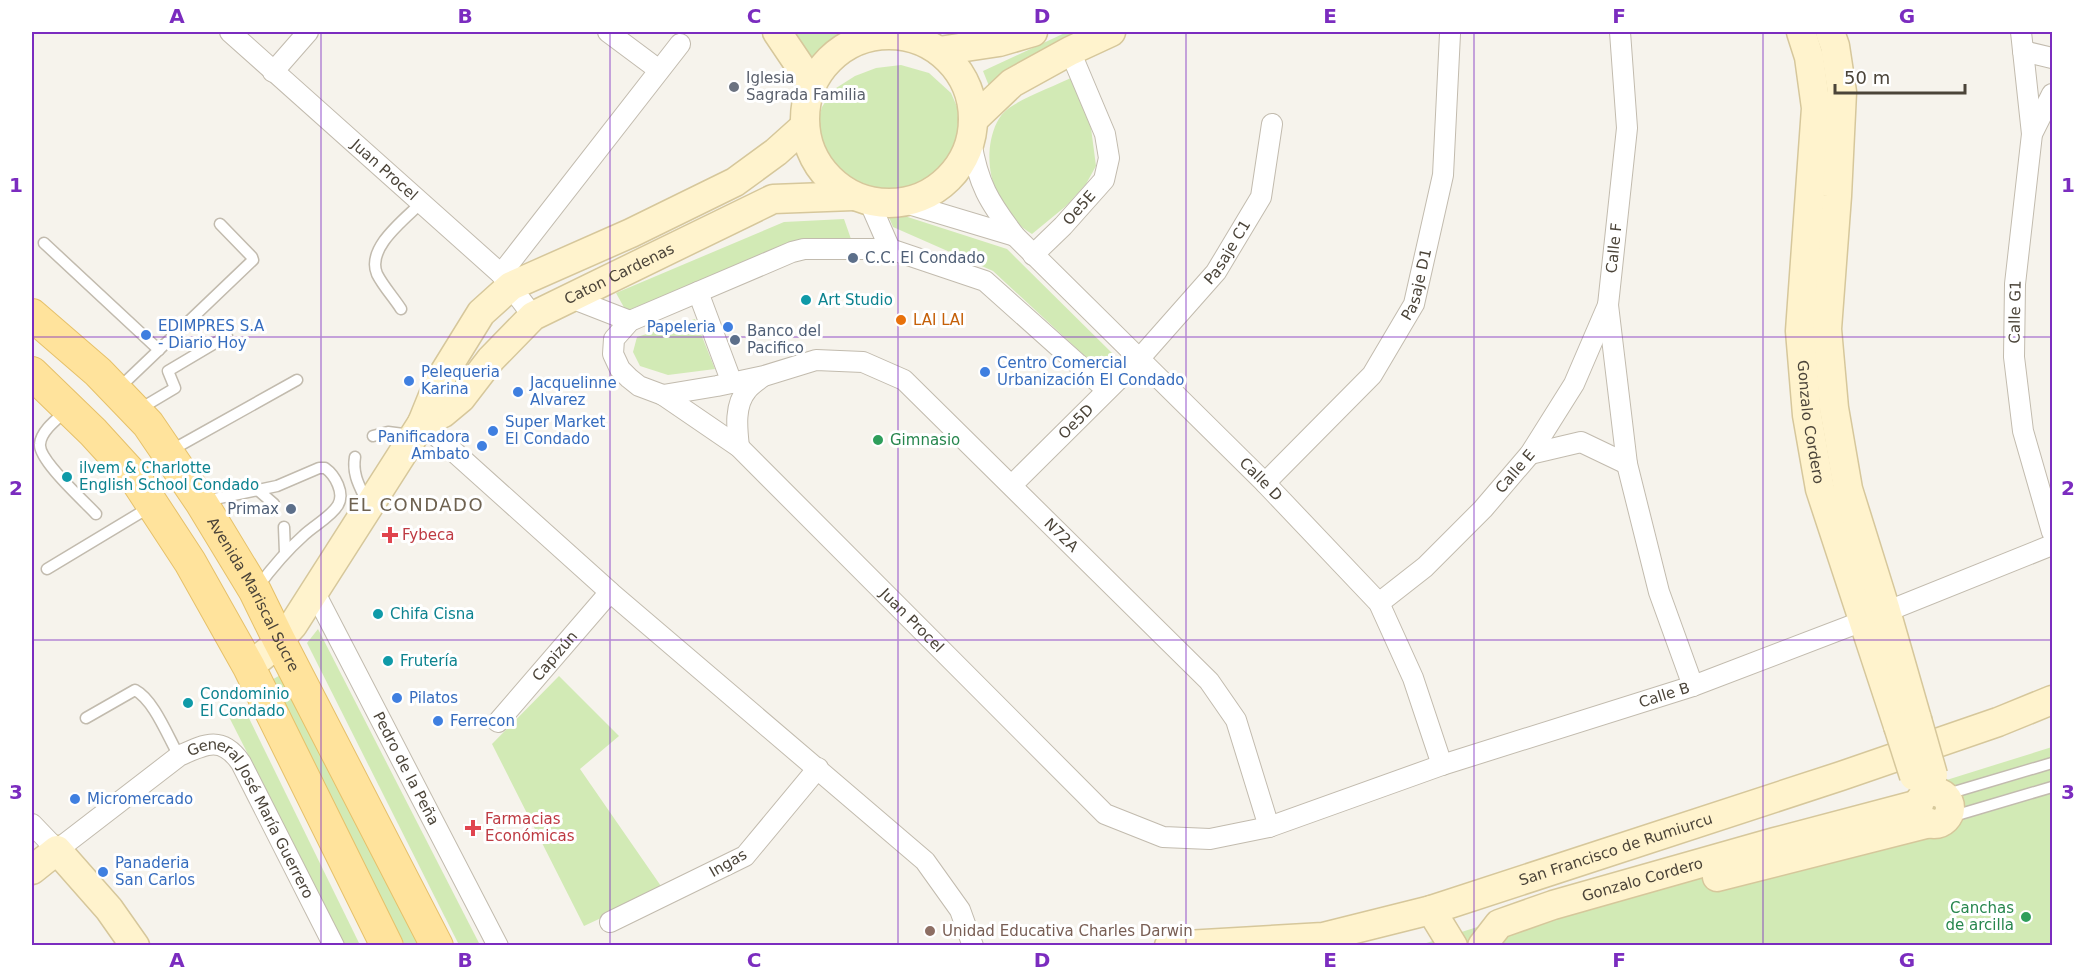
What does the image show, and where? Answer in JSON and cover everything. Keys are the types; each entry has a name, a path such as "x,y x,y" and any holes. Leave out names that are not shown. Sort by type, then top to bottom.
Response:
{"main road":[{"name":"Avenida Mariscal Sucre","path":"32,315 127,401 167,452 201,502 255,591 437,945"},
{"path":"32,373 135,478 190,562 249,667 387,945"}],"street":[{"name":"Juan Procel","path":"230,32 506,280 533,316"},
{"path":"273,72 308,32"},
{"path":"608,32 659,70"},
{"path":"777,32 812,84"},
{"path":"939,51 999,42 1033,32"},
{"path":"972,131 970,94 958,70 939,51 914,38 884,33 858,39 834,54 812,84 805,108 805,126 817,164 833,183 861,199 905,203 934,191 957,170 972,131 1012,83 1070,51 1111,32"},
{"name":"Calle F","path":"1620,32 1627,128 1608,305 1627,464 1659,592 1693,686"},
{"name":"Gonzalo Cordero","path":"1801,32 1809,57 1816,108 1800,331 1807,415 1820,489 1875,616"},
{"name":"Gonzalo Cordero","path":"1499,945 1507,932 1518,926 1778,852 1931,798 1875,616 1848,489 1834,408 1827,329 1842,92 1835,46 1830,32"},
{"name":"Pasaje D1","path":"1265,483 1372,375 1414,304 1443,175 1449,34"},
{"path":"2022,41 2052,57"},
{"path":"2022,41 2032,134"},
{"name":"Caton Cardenas","path":"249,667 272,649 292,626 418,429 439,381 481,313 680,44"},
{"name":"Oe5E","path":"1033,255 1063,226 1104,180 1108,158 1105,134 1070,51"},
{"name":"Calle G1","path":"2052,94 2032,134 2015,284 2014,357 2023,431 2052,532"},
{"name":"Pasaje C1","path":"1140,358 1216,272 1261,197 1272,124"},
{"name":"Caton Cardenas","path":"506,280 631,233 735,182 776,152 805,126"},
{"name":"Calle D","path":"972,131 975,166 982,188 1015,236 1265,483 1379,603 1413,678 1442,765"},
{"path":"712,193 727,222"},
{"name":"Caton Cardenas","path":"418,429 461,398 491,359 533,316 773,199 861,199"},
{"path":"861,199 890,249"},
{"name":"Calle D","path":"905,203 1015,236"},
{"path":"631,233 644,262"},
{"path":"571,298 630,321 792,252 804,249 890,249 985,281 1107,390"},
{"path":"698,292 732,383"},
{"name":"Calle E","path":"1379,603 1425,567 1483,509 1530,454 1574,384 1608,305"},
{"name":"Juan Procel","path":"630,321 614,339 613,354 620,369 639,386 663,395 739,447 1105,814 1163,837 1210,839 1269,826"},
{"name":"Oe5D","path":"1012,485 1140,358"},
{"name":"N72A","path":"663,395 764,376 816,360 863,362 904,380 1209,681 1236,720 1269,826"},
{"name":"N72A","path":"739,447 736,425 739,408 745,391 764,376"},
{"path":"418,429 925,861 960,910 973,945"},
{"path":"1530,454 1581,442 1627,464"},
{"name":"Calle B","path":"1269,826 1442,765 1693,686 1875,616 2052,544"},
{"name":"Pedro de la Peña","path":"314,591 498,945"},
{"name":"Capizún","path":"498,722 610,592"},
{"name":"San Francisco de Rumiurcu","path":"1169,945 1319,942 1420,913 1841,776 1998,722 2052,700"},
{"name":"General José María Guerrero","path":"32,870 179,756 199,746 223,745 234,752 241,763 334,945"},
{"name":"Ingas","path":"609,922 745,856 818,768"},
{"path":"32,824 109,909 135,945"},
{"name":"Gonzalo Cordero","path":"1482,945 1499,924 1553,905 1778,852"},
{"path":"1420,913 1433,945"},
{"path":"1420,913 1453,945"}],"lane":[{"path":"401,309 378,274 374,259 378,248 421,203"},
{"path":"127,401 159,350 253,260 220,224"},
{"path":"44,243 159,350"},
{"path":"127,401 175,388 168,371 227,336"},
{"path":"167,452 297,380"},
{"path":"69,409 53,422 39,446 41,453 54,470 96,514"},
{"path":"373,436 418,429"},
{"path":"355,457 353,467 356,479 369,505"},
{"path":"201,502 277,486 319,468 328,470 335,480 340,491 337,507 285,553 255,591"},
{"path":"259,491 274,504"},
{"path":"47,569 153,506"},
{"path":"285,527 285,553"},
{"path":"86,718 135,690 142,694 150,704 179,756"},
{"path":"1931,798 2052,763"},
{"path":"1931,798 2052,787"}],"green space":[{"path":"791,32 837,32 849,37 819,56 809,70"},
{"path":"1067,32 1102,32 989,86 983,71"},
{"path":"901,65 929,73 951,93 961,116 958,146 944,169 906,192 872,193 847,184 829,168 818,147 816,128 822,107 833,90 855,76 876,68"},
{"path":"1075,76 1084,97 1096,166 1086,184 1066,206 1032,234 1011,216 997,193 990,167 989,153 992,135 999,118 1009,108"},
{"path":"886,210 1007,249 1114,355 1101,371 993,271 893,227"},
{"path":"844,219 851,239 798,242 626,311 616,293 784,222"},
{"path":"695,319 715,369 668,375 640,366 633,352 637,337"},
{"path":"318,629 480,945 459,945 307,643"},
{"path":"284,673 421,945 405,945 268,682"},
{"path":"559,676 619,736 580,769 663,889 584,926 492,744"},
{"path":"242,704 360,945 345,945 228,715"},
{"path":"2052,747 2052,945 1420,945"}],"place":[{"name":"Iglesia Sagrada Familia","path":"734,87"},
{"name":"C.C. El Condado","path":"853,258"},
{"name":"Art Studio","path":"806,300"},
{"name":"LAI LAI","path":"901,320"},
{"name":"Papeleria","path":"728,327"},
{"name":"EDIMPRES S.A - Diario Hoy","path":"146,335"},
{"name":"Banco del Pacifico","path":"735,340"},
{"name":"Centro Comercial Urbanización El Condado","path":"985,372"},
{"name":"Pelequeria Karina","path":"409,381"},
{"name":"Jacquelinne Alvarez","path":"518,392"},
{"name":"Super Market El Condado","path":"493,431"},
{"name":"Gimnasio","path":"878,440"},
{"name":"Panificadora Ambato","path":"482,446"},
{"name":"ilvem & Charlotte English School Condado","path":"67,477"},
{"name":"Primax","path":"291,509"},
{"name":"Fybeca","path":"390,535"},
{"name":"Chifa Cisna","path":"378,614"},
{"name":"Frutería","path":"388,661"},
{"name":"Pilatos","path":"397,698"},
{"name":"Condominio El Condado","path":"188,703"},
{"name":"Ferrecon","path":"438,721"},
{"name":"Micromercado","path":"75,799"},
{"name":"Farmacias Económicas","path":"473,828"},
{"name":"Panaderia San Carlos","path":"103,872"},
{"name":"Canchas de arcilla","path":"2026,917"},
{"name":"Unidad Educativa Charles Darwin","path":"930,931"}],"district":[{"name":"EL CONDADO","path":"416,504"}]}
